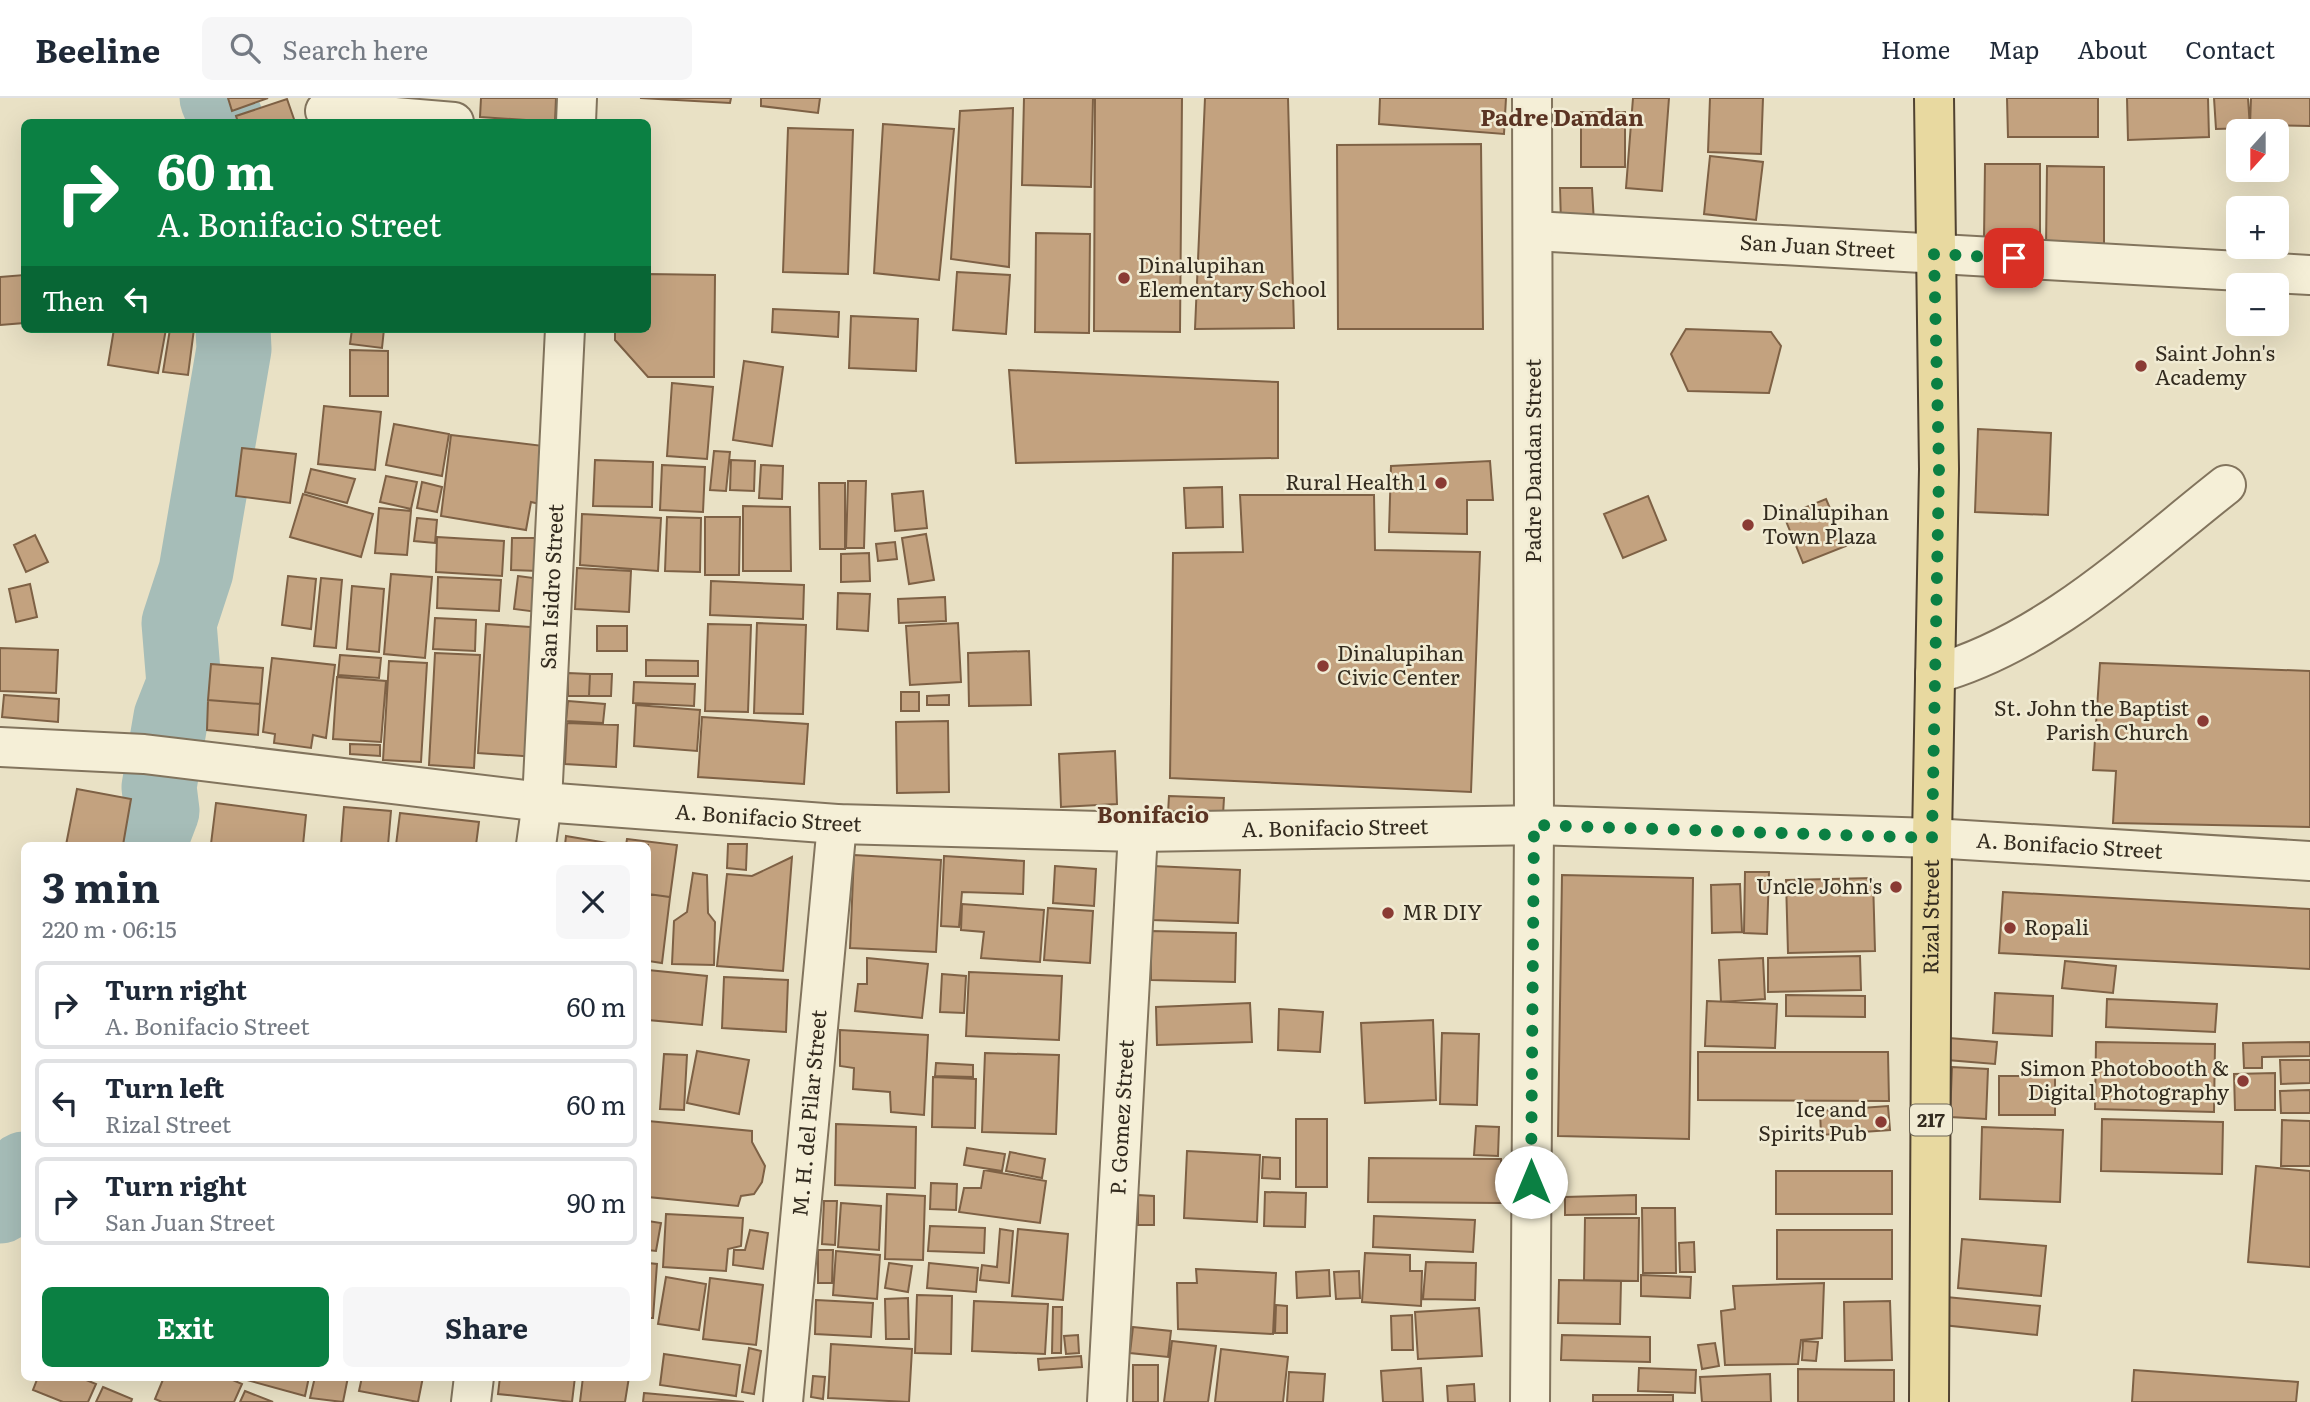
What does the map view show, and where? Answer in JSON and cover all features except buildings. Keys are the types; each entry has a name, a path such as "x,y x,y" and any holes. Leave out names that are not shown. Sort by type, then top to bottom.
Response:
{"main road":[{"name":"Rizal Street","path":"1929,1402 1932,838 1939,469 1934,254 1934,98"}],"street":[{"path":"576,119 578,98"},
{"name":"Padre Dandan Street","path":"1530,1402 1534,825 1532,98"},
{"path":"325,111 419,119"},
{"name":"San Juan Street","path":"1534,231 2310,275"},
{"name":"San Isidro Street","path":"537,842 542,802 565,333"},
{"path":"1935,674 2000,650 2077,601 2226,485"},
{"name":"A. Bonifacio Street","path":"0,747 144,754 542,802 837,824 1138,832 1534,825 1932,838 2310,861"},
{"name":"M. H. del Pilar Street","path":"783,1402 837,824"},
{"name":"P. Gomez Street","path":"1107,1402 1138,832"},
{"path":"471,1402 474,1381"}],"waterway":[{"path":"217,98 226,119"},
{"path":"150,842 162,811 159,787 171,717 184,684 179,623 196,571 234,349 233,333"},
{"path":"0,1206 21,1174"}],"place":[{"name":"Dinalupihan Elementary School","path":"1124,278"},
{"name":"Saint John's Academy","path":"2141,366"},
{"name":"Rural Health 1","path":"1441,483"},
{"name":"Dinalupihan Town Plaza","path":"1748,525"},
{"name":"Dinalupihan Civic Center","path":"1323,666"},
{"name":"St. John the Baptist Parish Church","path":"2203,721"},
{"name":"Uncle John's","path":"1896,887"},
{"name":"MR DIY","path":"1388,913"},
{"name":"Ropali","path":"2010,928"},
{"name":"Simon Photobooth & Digital Photography","path":"2243,1081"},
{"name":"Ice and Spirits Pub","path":"1881,1122"}],"district":[{"name":"Padre Dandan","path":"1562,118"},
{"name":"Bonifacio","path":"1153,815"}],"route":[{"path":"1531,1182 1534,825 1932,838 1939,469 1934,254 2014,258"}]}
